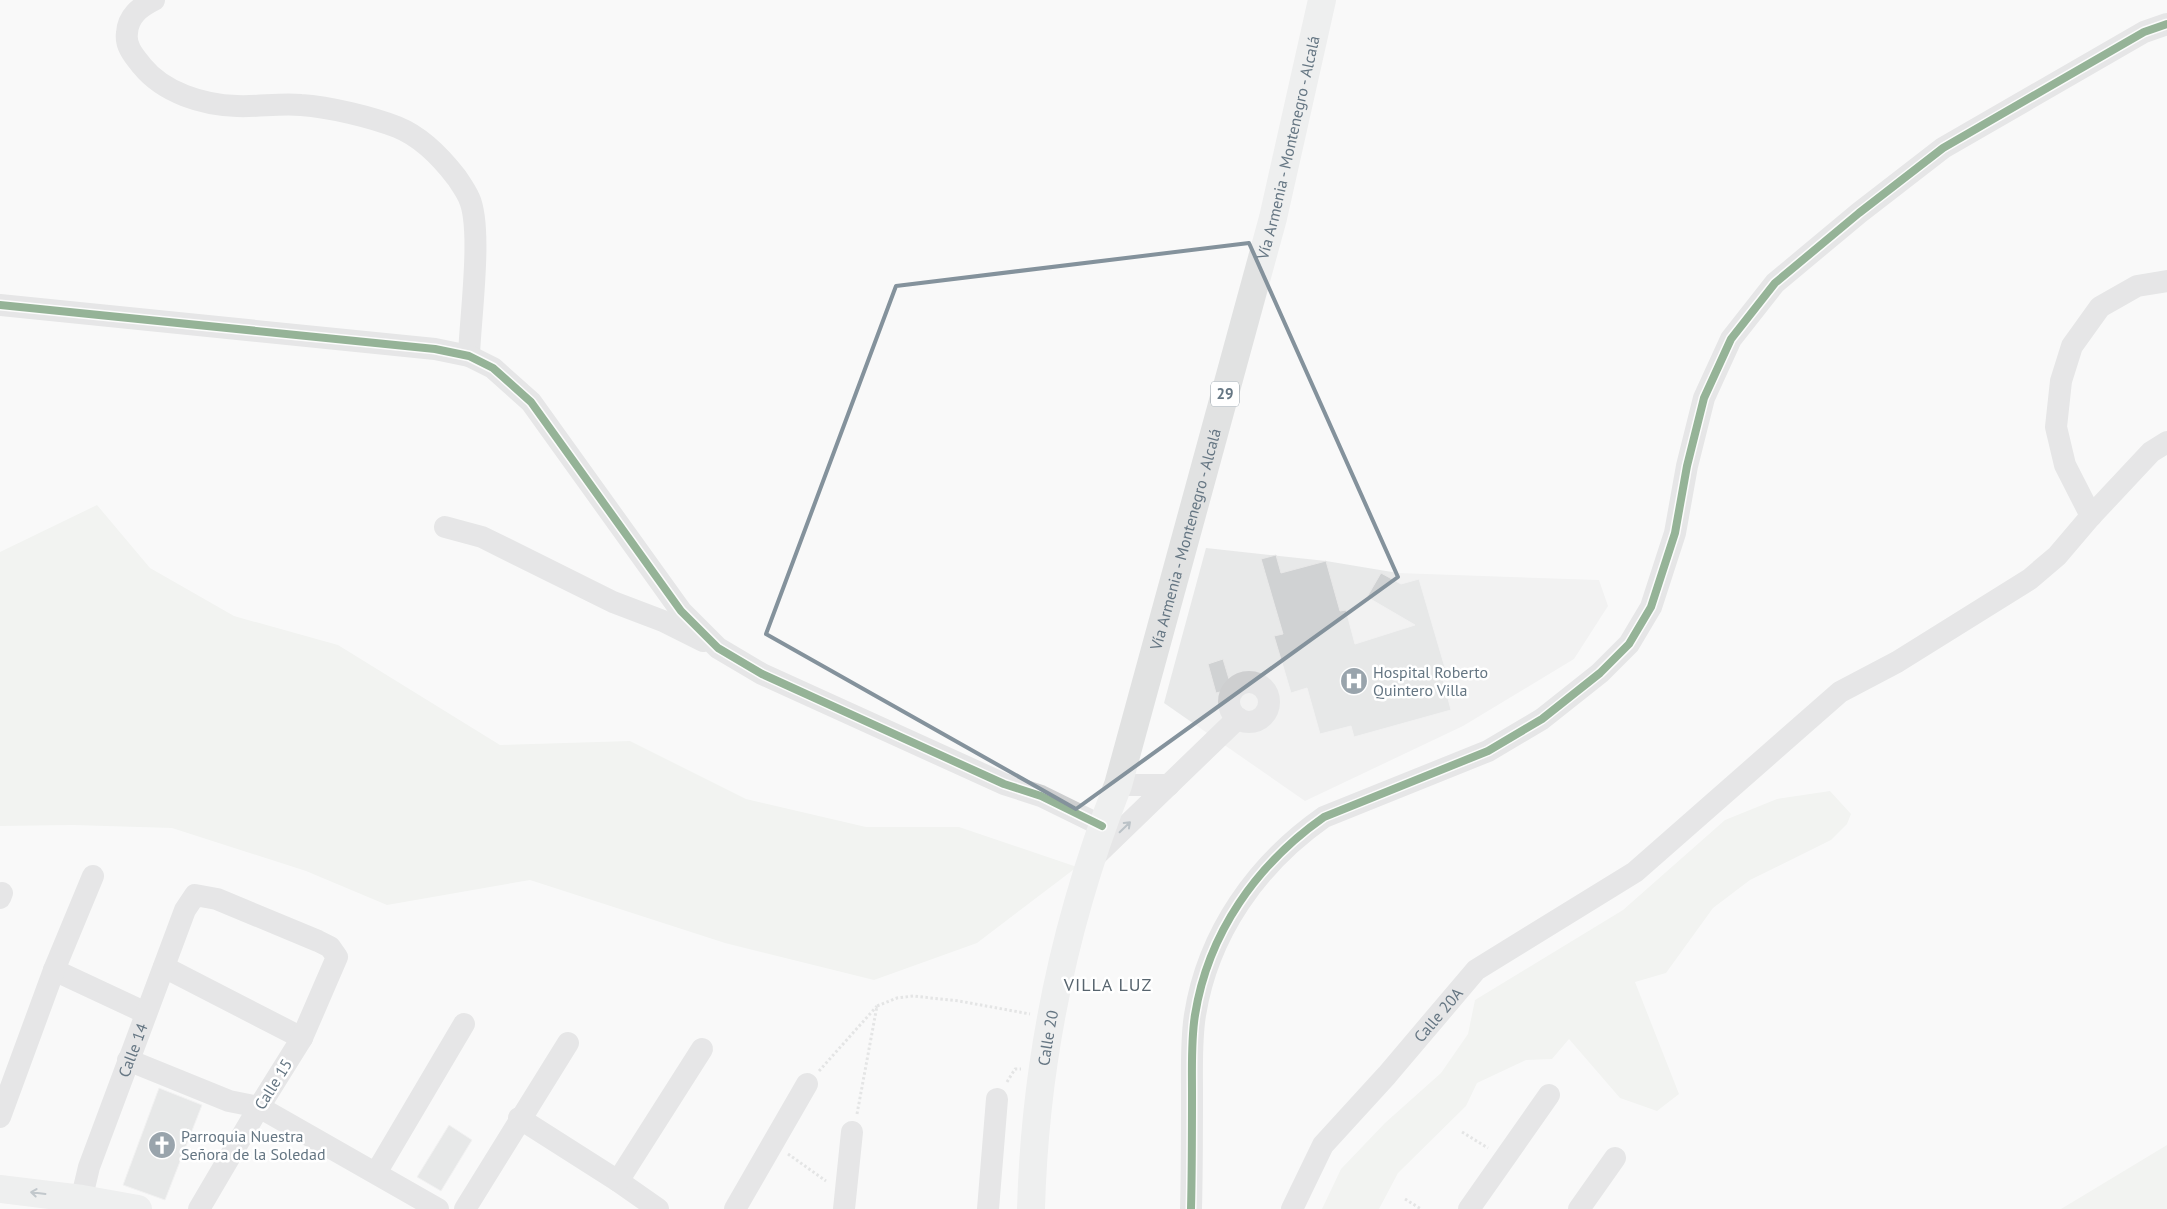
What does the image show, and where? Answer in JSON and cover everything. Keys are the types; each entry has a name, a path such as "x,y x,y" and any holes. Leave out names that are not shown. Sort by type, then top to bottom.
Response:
{"main road":[{"name":"Vía Armenia - Montenegro - Alcalá","path":"1118,785 1273,218 1322,0"},
{"name":"Calle 20","path":"1031,1209 1032,1156 1050,1013 1068,936 1090,861 1118,785"},
{"path":"0,1189 80,1204 138,1209"}],"street":[{"path":"154,0 143,5 134,14 128,24 126,39 132,54 148,74 173,90 204,102 237,106 302,105 346,113 397,127 420,138 441,159 470,199 474,224 469,356"},
{"path":"1191,1209 1195,1014 1213,951 1226,921 1252,885 1276,856 1324,817 1488,751 1542,719 1600,673 1629,644 1651,607 1675,533 1687,466 1704,398 1731,339 1775,283 1859,213 1943,148 2144,32 2167,24"},
{"path":"2091,516 2065,465 2056,427 2061,381 2066,364 2072,346 2100,306 2137,286 2167,281"},
{"path":"0,305 435,350 469,356 493,368 531,402 681,611 718,648"},
{"name":"Calle 20A","path":"1292,1209 1323,1145 1387,1075 1476,970 1635,872 1840,692 1897,662 2030,579 2057,556 2091,516 2151,452 2167,442"},
{"path":"445,527 482,537 613,602 663,622 718,648 762,674 1004,784 1041,796 1102,826"},
{"path":"1090,861 1238,718"},
{"path":"1118,785 1168,785"},
{"path":"0,1117 54,970 93,876"},
{"name":"Calle 14","path":"80,1204 89,1167 128,1060 185,910 195,894"},
{"name":"Calle 15","path":"195,894 217,899 330,947 337,957 302,1038 258,1107 199,1209"},
{"path":"164,968 302,1038"},
{"path":"54,970 146,1013"},
{"path":"376,1173 464,1024"},
{"path":"465,1209 519,1118 568,1044"},
{"path":"618,1181 702,1049"},
{"path":"128,1060 229,1101 258,1107 438,1209"},
{"path":"735,1209 807,1084"},
{"path":"1469,1209 1549,1095"},
{"path":"988,1209 997,1099"},
{"path":"519,1118 618,1181 658,1209"},
{"path":"844,1202 852,1132"},
{"path":"1579,1209 1615,1158"}],"path":[{"path":"807,1084 877,1006 897,998 913,996 960,1001 1025,1014 1050,1013"},
{"path":"852,1132 877,1006"},
{"path":"1462,1132 1505,1159"},
{"path":"772,1142 844,1202"},
{"path":"1405,1199 1421,1209"}],"highlighted area":[{"path":"1249,243 1398,577 1076,809 766,634 896,286"}],"shaded area":[{"path":"97,505 150,568 234,616 338,645 500,745 630,741 746,799 866,827 959,827 1077,867 977,943 874,980 725,943 530,880 387,905 306,871 172,828 73,825 0,826 0,552"},
{"name":"Hospital Roberto Quintero Villa","path":"1206,548 1326,561 1398,573 1599,580 1608,606 1574,659 1463,726 1305,801 1164,703"},
{"path":"1830,791 1851,814 1847,824 1831,840 1750,880 1713,908 1666,973 1635,982 1679,1094 1657,1111 1620,1098 1569,1039 1552,1059 1526,1060 1477,1083 1466,1106 1398,1173 1379,1209 1322,1209 1341,1169 1385,1123 1441,1073 1468,1034 1475,1000 1623,910 1725,820 1777,799"},
{"path":"2167,1145 2167,1209 2061,1209"}],"building":[{"path":"1276,555 1281,573 1326,561 1340,611 1346,610 1355,644 1415,625 1367,597 1381,573 1401,584 1419,579 1448,678 1443,679 1451,710 1354,737 1351,726 1320,734 1307,688 1291,693 1274,636 1283,634 1261,559"},
{"path":"1223,659 1232,689 1216,693 1208,664"},
{"name":"Parroquia Nuestra Señora de la Soledad","path":"159,1088 202,1105 165,1200 123,1185"},
{"path":"449,1125 472,1140 441,1191 417,1177"}],"cycle path":[{"path":"1191,1209 1192,1053 1195,1015 1211,956 1239,903 1257,879 1277,856 1324,817 1488,751 1542,719 1600,673 1629,644 1651,607 1675,533 1687,466 1704,398 1731,339 1775,283 1859,213 1943,148 2144,32 2167,24"},
{"path":"0,305 435,349 469,356 493,368 531,402 681,611 718,648 762,674 1004,784 1041,796 1102,826"}],"place":[{"name":"Hospital Roberto Quintero Villa","path":"1354,681"},
{"name":"Parroquia Nuestra Señora de la Soledad","path":"162,1145"}],"district":[{"name":"VILLA LUZ","path":"1108,985"}]}
